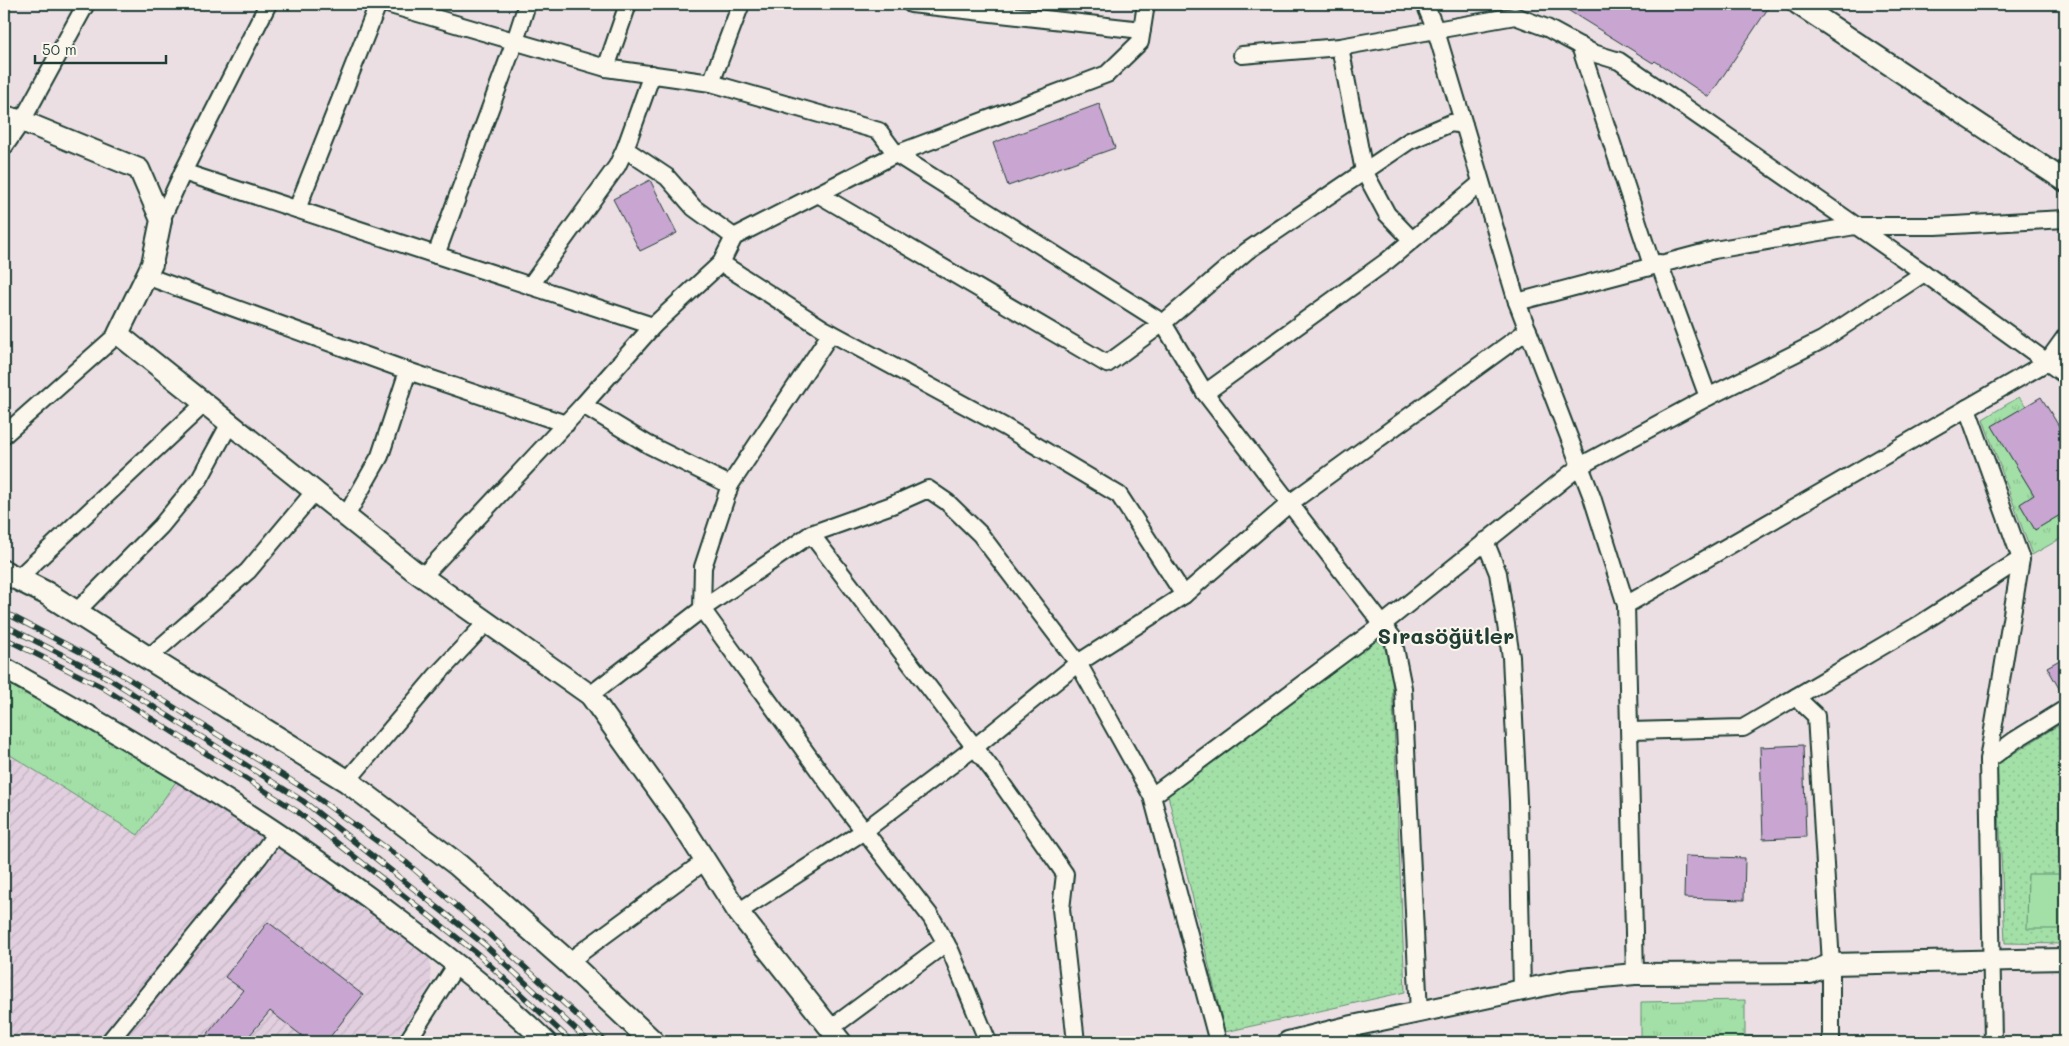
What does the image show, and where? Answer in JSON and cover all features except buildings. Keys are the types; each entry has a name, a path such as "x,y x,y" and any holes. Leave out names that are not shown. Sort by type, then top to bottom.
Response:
{"main road":[{"path":"10,575 46,593 347,781 458,865 568,962 654,1042"}],"street":[{"path":"4,147 13,119 86,4"},
{"path":"4,435 118,334 152,264 161,220 183,172 268,4"},
{"path":"297,209 378,4"},
{"path":"387,4 606,68 711,83 879,131 896,154 1163,323 1205,393 1393,638 1402,688 1419,1013"},
{"path":"436,255 527,4"},
{"path":"606,68 628,4"},
{"path":"711,83 741,4"},
{"path":"911,4 1142,30"},
{"path":"423,576 566,424 653,326 720,263 734,237 896,154 1107,74 1140,42 1146,4"},
{"path":"1425,4 1436,31 1517,302 1580,466 1626,605 1635,974"},
{"path":"1798,4 2065,181"},
{"path":"1242,54 1340,47 1515,16 1547,28 1593,53 1619,61 1924,273 2065,375"},
{"path":"1580,46 1656,264 1708,397"},
{"path":"1340,47 1364,171 1387,214 1412,240"},
{"path":"530,286 617,166 652,74"},
{"path":"13,119 139,170 161,220"},
{"path":"818,194 1107,364 1163,323 1247,251 1364,171 1409,141 1451,123 1464,125"},
{"path":"625,149 667,177 694,208 734,237"},
{"path":"183,172 653,326"},
{"path":"1205,393 1412,240 1482,183"},
{"path":"1517,302 1714,250 1855,226 1936,226 2065,219"},
{"path":"720,263 831,333 1005,428 1119,495 1184,595"},
{"path":"1152,796 1382,624 1580,466 1708,397 1822,340 1924,273"},
{"path":"146,276 408,371 566,424"},
{"path":"738,912 864,831 975,747 1078,663 1184,595 1290,503 1528,330"},
{"path":"831,333 730,485 703,567 702,609 864,831 931,917 946,943 988,1042"},
{"path":"118,334 423,576 590,695 678,818 738,912 836,1035 946,943"},
{"path":"1626,605 2047,362 2065,337"},
{"path":"346,516 380,456 408,371"},
{"path":"10,575 205,403"},
{"path":"583,405 649,444 730,485"},
{"path":"1967,408 2021,559 1988,760 1993,1042"},
{"path":"76,612 161,526 200,478 230,423"},
{"path":"590,695 702,609 811,534 892,505 928,489 947,502 980,534 1078,663 1152,796 1218,1042"},
{"path":"148,658 213,604 248,571 315,491"},
{"path":"811,534 975,747 1065,874 1061,909 1076,1042"},
{"path":"1485,541 1498,573 1511,657 1518,801 1522,990"},
{"path":"1630,731 1743,728 1920,624 2021,559"},
{"path":"347,781 437,675 487,622"},
{"path":"4,668 148,751 277,832 352,884 457,964 546,1042"},
{"path":"1796,697 1816,716 1831,964 1831,1042"},
{"path":"1988,760 2015,740 2065,709"},
{"path":"109,1042 259,857 277,832"},
{"path":"568,962 705,861"},
{"path":"1288,1042 1351,1035 1419,1013 1570,980 1635,974 1810,973 1831,964 1993,959 2065,959"},
{"path":"407,1042 457,964"}],"shaded area":[{"path":"4,682 178,779 301,860 430,959 431,984 394,1042 4,1042"}],"green space":[{"path":"2019,397 2026,406 1992,426 2034,495 2020,504 2035,530 2065,512 2065,536 2032,555 1983,419"},
{"path":"1372,638 1384,645 1392,677 1405,992 1225,1032 1167,791"},
{"path":"4,682 178,779 138,835 4,751"},
{"path":"2065,721 2065,944 2005,943 1997,764"},
{"path":"2028,874 2065,874 2065,929 2027,929"},
{"path":"1745,1000 1745,1036 1779,1036 1783,1042 1641,1042 1641,1002"}],"railway":[{"path":"4,612 113,669 308,791 407,863 491,936 606,1042"},
{"path":"4,625 108,678 303,801 485,945 589,1042"},
{"path":"4,638 102,687 298,812 479,955 572,1042"}],"district":[{"name":"Sırasöğütler","path":"1446,636"}]}
